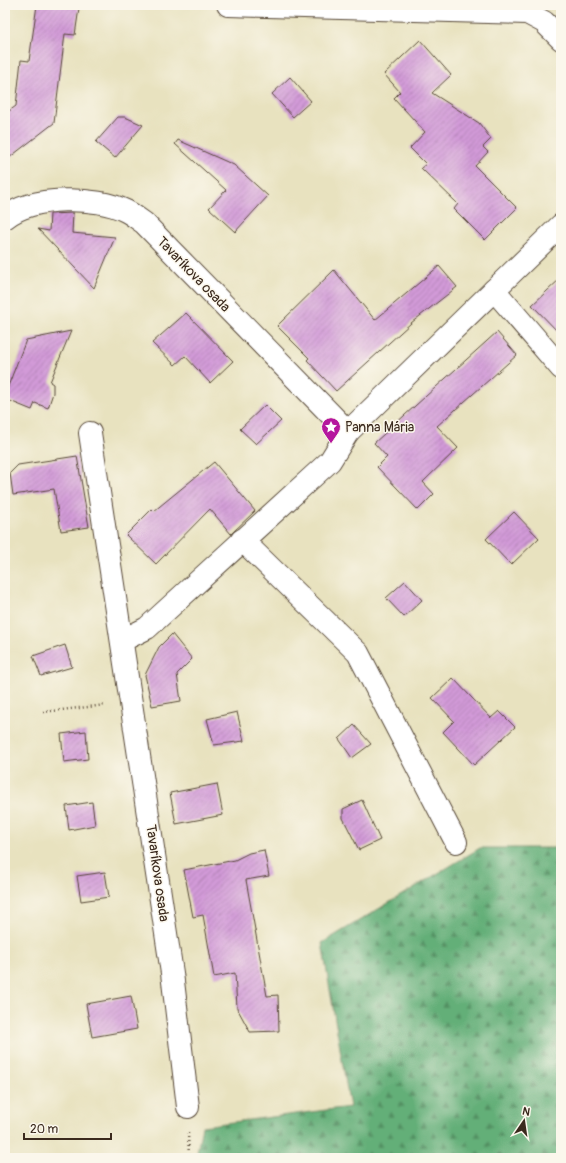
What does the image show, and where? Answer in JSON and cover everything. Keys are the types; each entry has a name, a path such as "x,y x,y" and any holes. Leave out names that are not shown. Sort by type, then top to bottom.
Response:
{"street":[{"path":"228,5 527,13 544,22 561,39"},
{"name":"Tavaríkova osada","path":"5,218 9,214 31,204 56,199 95,202 125,210 144,223 348,432"},
{"path":"123,640 147,628 330,461 348,432 561,225"},
{"path":"494,290 561,368"},
{"name":"Tavaríkova osada","path":"90,433 123,640 172,973 188,1108"},
{"path":"242,540 358,653 456,842"}],"path":[{"path":"43,712 132,702"}],"green space":[{"path":"480,848 561,848 561,1158 196,1158 202,1126 350,1107 322,943"}],"building":[{"path":"37,5 60,5 79,8 75,35 65,34 54,123 5,161 5,114 16,106 21,60 29,61"},
{"path":"420,40 451,75 432,93 479,123 491,139 483,147 488,152 475,166 517,208 485,240 454,209 458,204 421,168 426,164 410,148 425,132 394,98 400,92 384,74"},
{"path":"290,77 311,101 293,117 272,94"},
{"path":"118,117 125,117 143,125 115,158 96,142"},
{"path":"178,140 234,165 268,196 235,232 209,208 226,190 175,144"},
{"path":"73,213 72,233 115,237 94,288 38,229 49,231 50,214"},
{"path":"439,266 457,287 411,323 336,391 307,360 309,358 277,326 334,270 375,320"},
{"path":"561,278 561,335 532,305"},
{"path":"186,313 233,361 210,383 185,356 175,365 152,343"},
{"path":"71,331 50,382 53,384 53,393 48,408 35,403 32,410 5,399 5,394 26,340"},
{"path":"497,332 517,355 437,426 458,448 423,482 434,494 418,510 377,467 387,457 374,443"},
{"path":"265,405 281,421 256,444 240,429"},
{"path":"77,456 89,527 61,531 54,489 13,495 10,473 18,465"},
{"path":"214,462 255,511 231,534 210,509 156,564 126,535 152,509 154,511"},
{"path":"514,512 539,538 511,565 486,539"},
{"path":"405,581 422,600 404,617 386,598"},
{"path":"172,634 192,659 177,674 181,701 152,706 145,675 159,647"},
{"path":"65,645 72,667 41,676 33,656"},
{"path":"453,678 491,718 499,711 515,727 474,765 443,732 454,721 432,698"},
{"path":"237,712 244,741 214,745 207,719"},
{"path":"354,725 371,744 352,758 339,739"},
{"path":"86,731 88,759 64,762 61,734"},
{"path":"217,784 223,815 176,824 170,793"},
{"path":"362,800 380,840 359,850 343,818 343,809"},
{"path":"92,802 95,825 69,830 66,806"},
{"path":"264,850 269,876 246,880 267,996 278,995 279,1031 250,1032 237,1008 235,973 214,977 203,915 193,917 184,870 235,860 249,853"},
{"path":"105,872 109,897 81,901 77,876"},
{"path":"131,996 137,1029 92,1037 86,1004"}],"place":[{"name":"Panna Mária","path":"331,444"}]}
